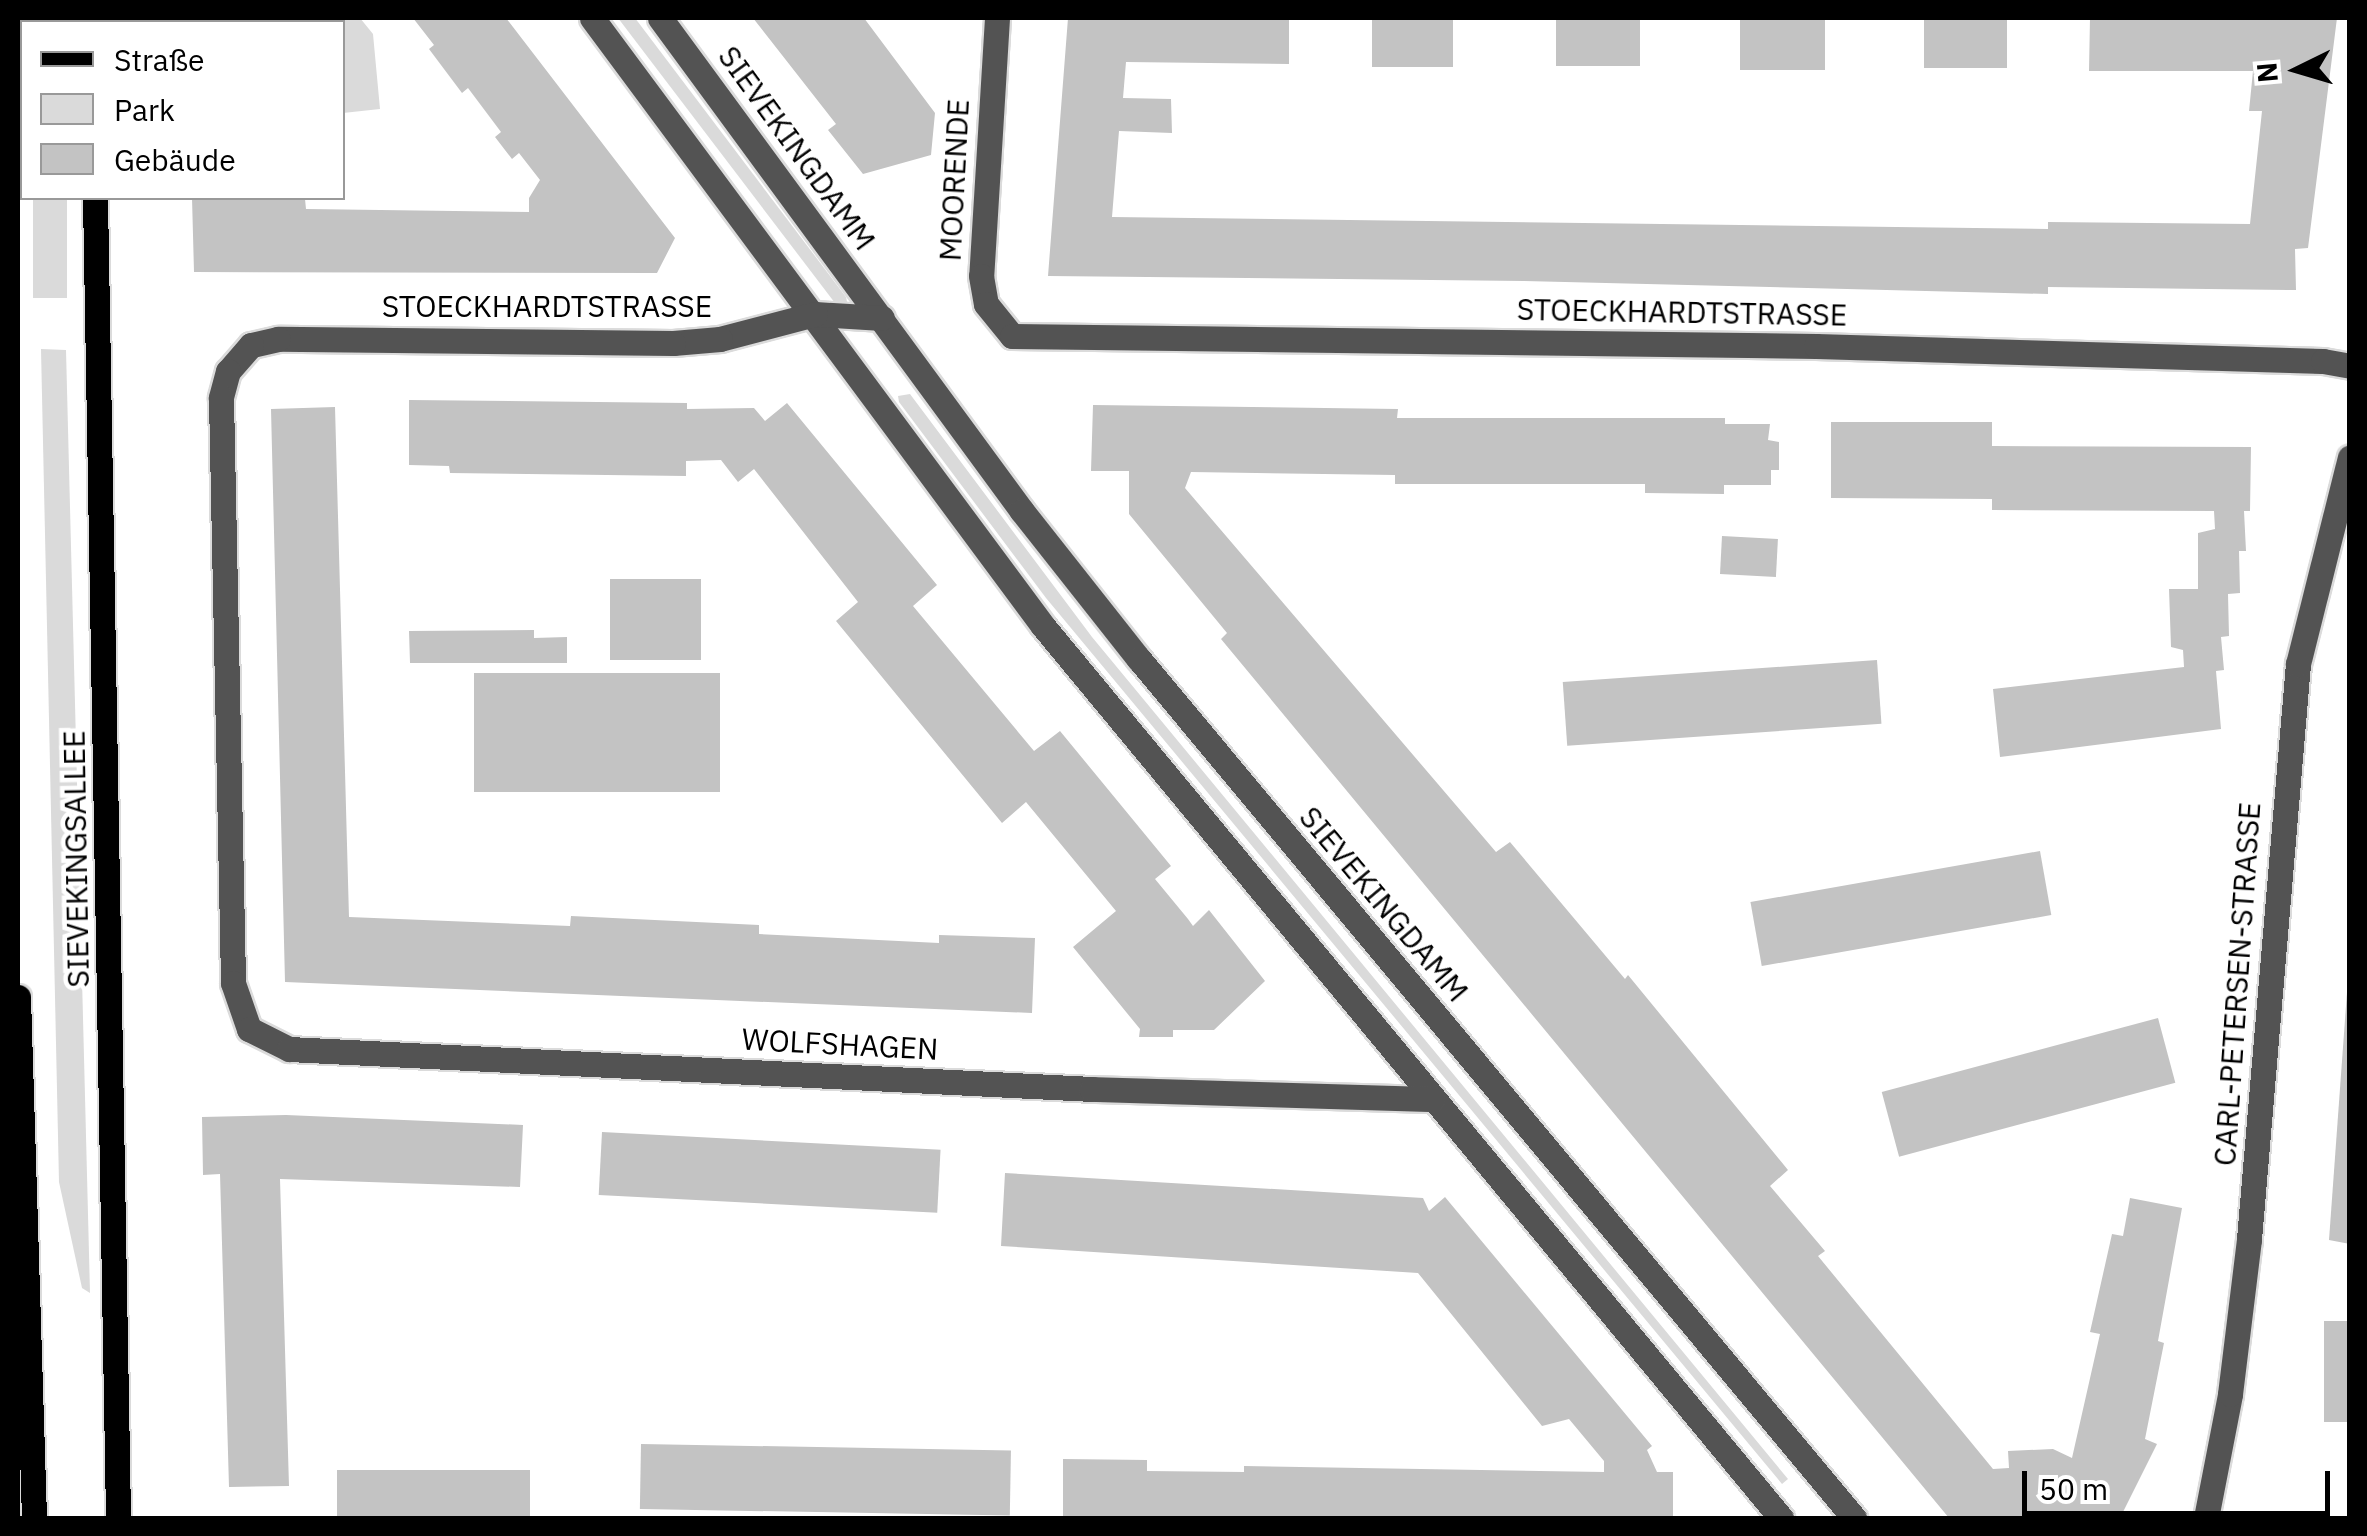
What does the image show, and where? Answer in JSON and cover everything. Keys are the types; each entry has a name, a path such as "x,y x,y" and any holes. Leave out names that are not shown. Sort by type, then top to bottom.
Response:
{"main road":[{"name":"SIEVEKINGSALLEE","path":"94,200 118,1518"},
{"name":"SIEVEKINGSALLEE","path":"18,997 34,1518"}],"street":[{"path":"592,18 1043,626 1782,1518"},
{"name":"SIEVEKINGDAMM","path":"660,18 1022,511 1139,659 1854,1518"},
{"name":"MOORENDE","path":"997,18 981,276 986,304 1012,336"},
{"path":"815,314 882,318"},
{"name":"STOECKHARDTSTRASSE","path":"250,1029 233,983 221,398 228,371 251,346 278,338 672,343 720,339 815,314"},
{"name":"STOECKHARDTSTRASSE","path":"1012,336 1816,346 2323,361 2350,366"},
{"name":"CARL-PETERSEN-STRASSE","path":"2206,1518 2230,1394 2249,1239 2298,664 2341,529 2350,457"},
{"name":"WOLFSHAGEN","path":"250,1029 289,1050 1092,1089 1433,1099"}],"green space":[{"path":"360,18 373,34 380,109 345,113 345,20 318,20"},
{"path":"618,18 635,18 846,297 848,306 838,307"},
{"path":"33,200 67,200 67,298 33,298"},
{"path":"41,349 66,350 90,1293 82,1288 59,1182"},
{"path":"910,394 1092,637 1788,1479 1782,1484 1046,598 899,402 898,396"}],"building":[{"path":"187,18 251,18 251,20"},
{"path":"413,18 506,18 675,238 657,273 194,272 192,200 305,200 306,209 529,212 529,198 540,180 519,153 512,159 495,137 501,132 468,88 462,93 429,49 434,45"},
{"path":"753,18 864,18 935,113 931,155 863,174 828,130 836,124"},
{"path":"1068,18 1289,18 1289,64 1126,62 1123,98 1171,99 1172,133 1119,131 1112,217 2048,229 2048,222 2250,224 2262,111 2249,111 2253,71 2089,71 2090,18 2337,18 2308,248 2295,249 2296,290 2048,287 2048,294 1524,281 1048,276"},
{"path":"1372,18 1453,18 1453,67 1372,67"},
{"path":"1556,18 1640,18 1640,66 1556,66"},
{"path":"1740,18 1825,18 1825,70 1740,70"},
{"path":"1924,18 2007,18 2007,68 1924,68"},
{"path":"409,400 687,403 687,409 754,408 765,421 787,403 937,585 913,606 1034,751 1060,731 1171,866 1155,879 1193,926 1209,910 1265,981 1214,1030 1173,1030 1173,1037 1139,1037 1140,1029 1073,947 1116,911 1026,802 1002,823 836,621 858,602 754,469 738,482 721,460 686,461 686,476 450,473 449,466 409,465"},
{"path":"1093,405 1398,409 1397,418 1725,418 1725,424 1770,424 1768,440 1779,442 1779,470 1771,470 1771,485 1724,485 1724,494 1645,493 1645,484 1395,484 1395,475 1191,472 1185,488 1496,852 1510,842 1625,979 1628,975 1788,1170 1770,1186 1825,1251 1818,1256 1993,1469 2009,1468 2008,1451 2053,1449 2072,1458 2100,1334 2090,1332 2112,1234 2123,1236 2130,1198 2182,1208 2158,1341 2164,1343 2145,1439 2157,1444 2120,1518 1949,1518 1221,639 1227,633 1129,514 1129,471 1091,471"},
{"path":"335,407 349,917 570,926 571,916 759,925 759,934 939,943 939,935 1035,938 1032,1013 285,982 271,409"},
{"path":"1831,422 1992,422 1992,446 2251,447 2250,511 2244,511 2246,551 2239,551 2240,593 2228,594 2229,636 2221,637 2224,670 2216,671 2221,729 2000,757 1993,689 2184,667 2183,650 2171,647 2169,589 2198,589 2198,533 2215,529 2214,511 1992,510 1992,499 1831,498"},
{"path":"1722,536 1778,539 1776,577 1720,574"},
{"path":"610,579 701,579 701,660 610,660"},
{"path":"534,630 534,638 567,637 567,663 410,663 409,631"},
{"path":"1877,660 1881,724 1567,746 1563,682"},
{"path":"474,673 720,673 720,792 474,792"},
{"path":"2040,851 2051,915 1762,966 1750,902"},
{"path":"2350,992 2350,1244 2329,1240"},
{"path":"2158,1018 2175,1083 1899,1157 1882,1092"},
{"path":"286,1115 523,1125 520,1187 280,1179 289,1486 229,1487 220,1174 203,1175 202,1117"},
{"path":"602,1132 941,1150 937,1213 599,1195"},
{"path":"1005,1173 1423,1198 1429,1211 1445,1197 1652,1446 1647,1450 1657,1472 1673,1472 1673,1518 1063,1518 1063,1459 1147,1460 1147,1471 1244,1472 1244,1466 1604,1472 1604,1461 1569,1419 1542,1426 1418,1273 1001,1246"},
{"path":"2324,1321 2350,1321 2350,1422 2324,1422"},
{"path":"641,1444 1011,1450 1010,1515 640,1509"},
{"path":"337,1470 530,1470 530,1518 337,1518"}]}
